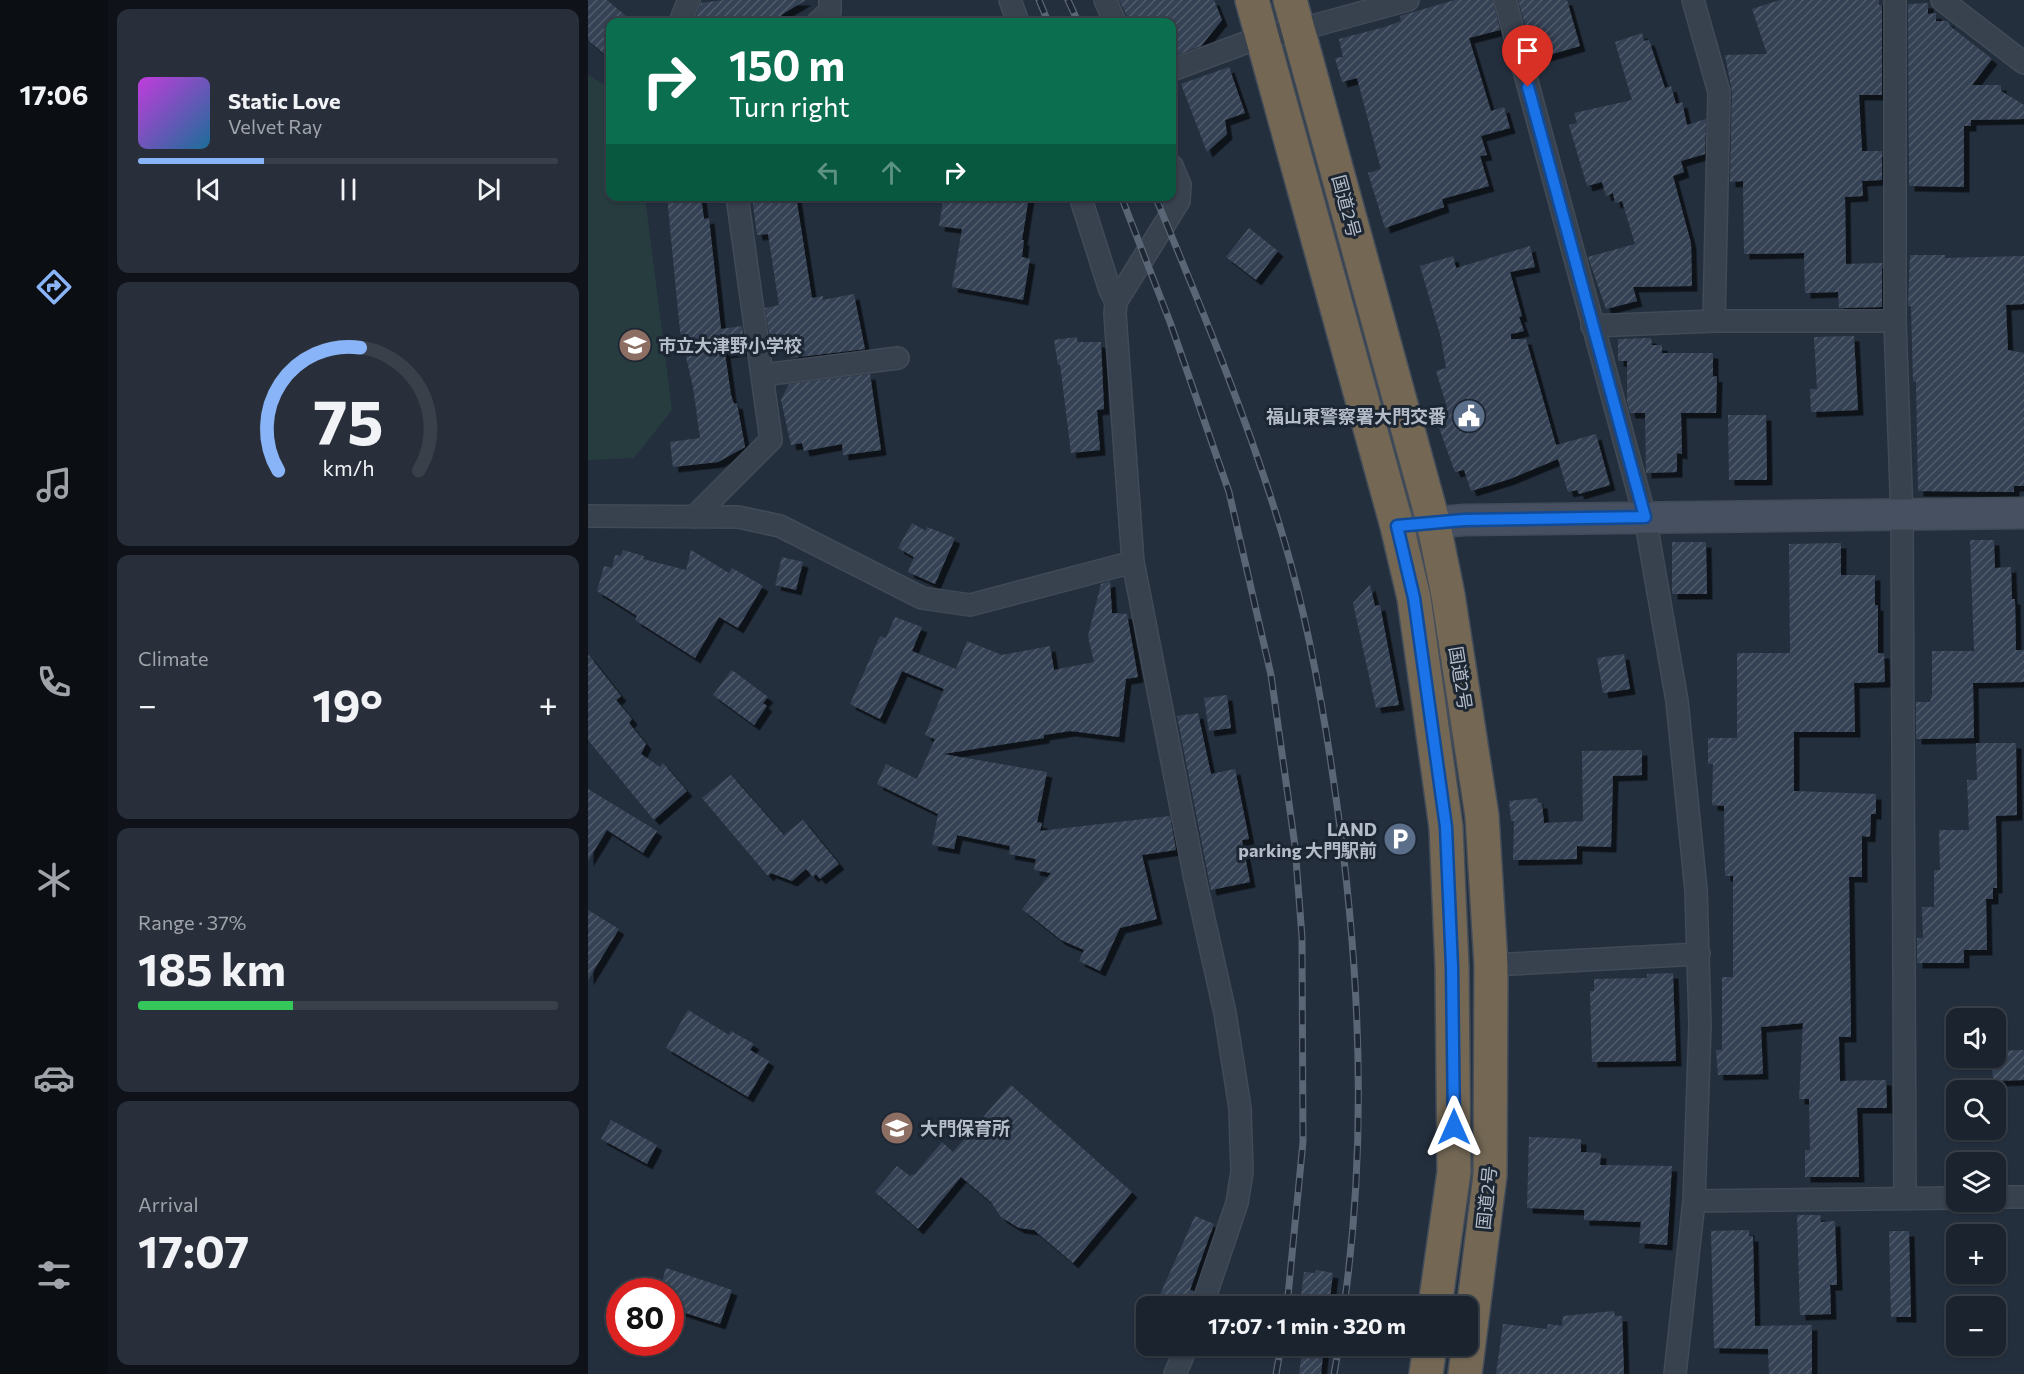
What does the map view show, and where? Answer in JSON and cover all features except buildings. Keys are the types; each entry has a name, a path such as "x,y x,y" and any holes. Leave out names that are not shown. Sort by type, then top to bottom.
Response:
{"highway":[{"name":"国道2号","path":"1252,0 1397,526 1414,598 1447,850 1452,967 1454,1172 1436,1296"},
{"name":"国道2号","path":"1294,15 1433,521 1448,595 1482,816 1491,965 1490,1175 1465,1374"},
{"path":"1426,1374 1429,1356"}],"street":[{"path":"682,18 689,0"},
{"path":"822,18 830,11 831,0"},
{"path":"1010,0 1017,18"},
{"path":"1105,0 1113,18"},
{"path":"1176,69 1261,37 1294,15 1408,0"},
{"path":"1505,0 1645,517 1677,701 1699,954 1694,1201 1675,1374"},
{"path":"1692,0 1719,92 1714,321"},
{"path":"1895,0 1895,321 1902,517 1905,1198"},
{"path":"1942,0 2024,63"},
{"path":"1176,176 1180,185 1179,201 1116,302 1115,314 1133,562 1195,879 1225,1013 1239,1108 1242,1172 1237,1203 1205,1296"},
{"path":"694,517 771,440 738,201"},
{"path":"1082,201 1110,290 1116,302"},
{"path":"1592,326 1714,321 1895,321"},
{"path":"762,375 898,358"},
{"path":"1397,526 1433,521 1645,517 1902,517 2024,513"},
{"path":"588,516 738,517 780,526 922,598 970,605 1133,562"},
{"path":"1491,965 1699,954"},
{"path":"1694,1201 1946,1197"},
{"path":"2006,1197 2024,1197"},
{"path":"1175,1374 1182,1356"}],"green space":[{"name":"市立大津野小学校","path":"588,75 606,86 606,201 646,201 672,410 634,458 588,460"}],"railway":[{"path":"1039,0 1046,18"},
{"path":"1068,0 1076,18"},
{"path":"1123,201 1170,322 1229,492 1271,675 1295,846 1302,937 1303,1142 1288,1296"},
{"path":"1157,201 1256,452 1284,540 1301,604 1321,700 1351,925 1358,1052 1356,1179 1352,1243 1345,1296"},
{"path":"1276,1374 1279,1356"},
{"path":"1334,1374 1337,1356"}],"place":[{"name":"市立大津野小学校","path":"635,345"},
{"name":"福山東警察署大門交番","path":"1469,416"},
{"name":"LAND parking 大門駅前","path":"1400,839"},
{"name":"大門保育所","path":"897,1128"}],"route":[{"path":"1454,1127 1452,967 1446,827 1414,598 1397,526 1433,521 1645,517 1528,87"}]}
